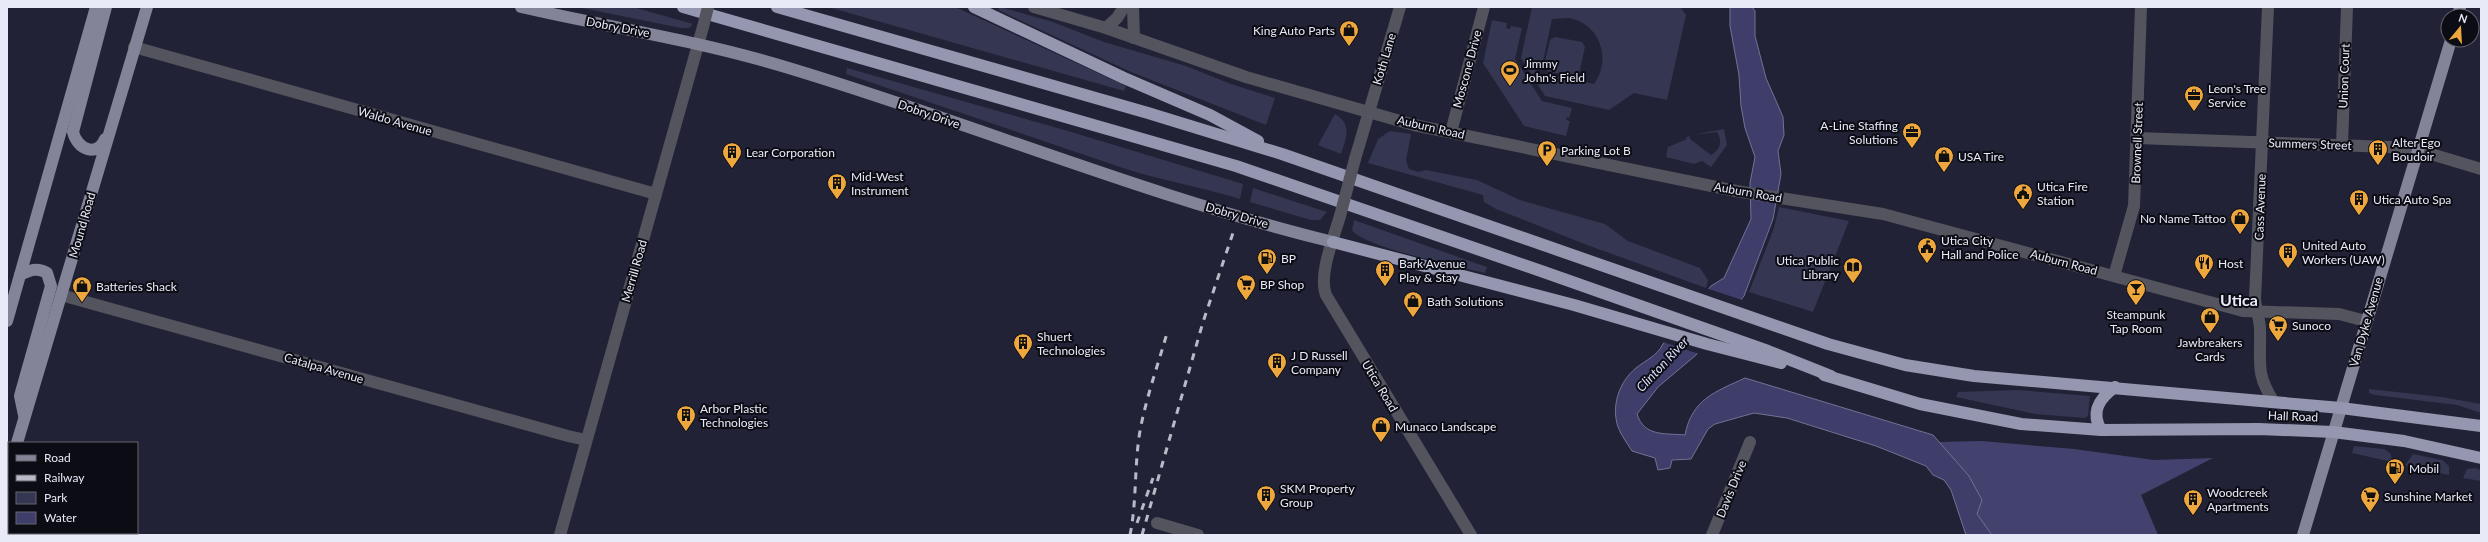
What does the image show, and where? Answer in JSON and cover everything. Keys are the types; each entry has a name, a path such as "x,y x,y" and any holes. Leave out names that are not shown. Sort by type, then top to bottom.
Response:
{"highway":[{"path":"683,7 1236,166 1372,211 1680,320 1831,376"},
{"path":"777,7 1148,113 1282,154"},
{"path":"974,7 1124,78 1210,115 1282,154"},
{"name":"Hall Road","path":"1282,154 1828,344 1905,365 1999,379 2115,387 2341,408 2481,426"},
{"path":"1333,242 1574,305 1670,334 1831,376"},
{"name":"Hall Road","path":"1831,376 1920,404 1968,415 2021,424 2102,430 2259,429 2333,432 2404,441 2481,458"},
{"path":"2102,430 2096,420 2097,406 2101,399 2115,387"}],"main road":[{"path":"7,321 96,7"},
{"path":"106,7 73,132 81,146 88,150 96,149 102,145 109,131"},
{"name":"Mound Road","path":"17,442 147,7"},
{"name":"Dobry Drive","path":"521,7 698,44 811,75 1204,206 1333,242"},
{"name":"Van Dyke Avenue","path":"2303,535 2448,48"},
{"path":"20,275 30,270 41,270 49,277 51,286 20,396 24,418"}],"street":[{"name":"Merrill Road","path":"560,535 708,7"},
{"name":"Auburn Road","path":"1034,7 1106,28 1246,77 1369,112 1451,132 1736,191 1859,209 1912,220 2227,308 2256,312 2268,310 2333,314 2366,321"},
{"path":"1106,28 1117,18 1124,7"},
{"path":"1133,7 1134,38"},
{"name":"Koth Lane","path":"1369,112 1400,7"},
{"name":"Moscone Drive","path":"1451,132 1484,7"},
{"name":"Brownell Street","path":"2114,276 2134,211 2141,7"},
{"name":"Cass Avenue","path":"2268,7 2255,299 2256,312 2260,328 2259,370 2262,383 2274,402"},
{"name":"Union Court","path":"2342,145 2347,7"},
{"name":"Waldo Avenue","path":"134,47 656,194"},
{"name":"Utica Road","path":"1369,112 1324,275 1324,288 1326,295 1471,535"},
{"name":"Summers Street","path":"2137,138 2390,147 2418,151 2481,169"},
{"name":"Catalpa Avenue","path":"61,295 586,440"},
{"name":"Davis Drive","path":"1712,535 1750,442"},
{"path":"1157,523 1198,535"}],"green space":[{"path":"577,7 633,7 693,24 689,28 681,28"},
{"path":"828,7 955,7 1126,86 1124,91"},
{"path":"1000,7 1053,22 1104,42 1186,66 1231,84 1275,98 1266,125 1131,72 998,10"},
{"path":"1532,7 1680,7 1686,15 1667,100 1634,93 1609,110 1545,96 1521,58","holes":["1568,18 1579,21 1595,34 1600,44 1602,64 1594,84 1547,73 1541,77 1537,74 1537,69 1542,66 1552,19"]},
{"path":"1492,20 1507,23 1506,28 1510,29 1511,26 1522,28 1515,59 1542,101 1572,108 1569,118 1567,117 1566,120 1570,121 1566,136 1524,126 1483,63"},
{"path":"1555,37 1582,42 1585,47 1579,74 1574,77 1547,71 1544,66 1550,40"},
{"path":"847,68 1068,131 1243,184 1240,199 1126,169 846,74"},
{"path":"1335,114 1344,122 1347,131 1341,154 1318,145"},
{"path":"1724,129 1727,145 1711,167 1702,161 1694,164 1666,157 1668,147 1687,139 1685,138 1690,136 1690,139 1711,155 1717,151 1720,145 1720,139 1717,132 1692,135"},
{"path":"1390,131 1411,134 1406,160 1409,169 1418,172 1426,170 1477,180 1520,200 1605,224 1628,241 1700,268 1708,280 1706,288 1587,245 1496,209 1484,202 1483,195 1368,163 1378,139"},
{"path":"1253,188 1327,212 1320,220 1311,220 1250,202"},
{"path":"1779,207 1849,221 1813,312 1749,292 1774,228"},
{"path":"1354,220 1487,267 1485,273 1414,256 1374,243 1352,230"},
{"path":"2369,389 2442,397 2481,404 2481,413 2457,405 2375,395 2369,393"},
{"path":"2018,390 2090,396 2088,416 2085,418 2035,414 1956,397 1958,392"},
{"path":"2354,446 2384,449 2391,454 2392,462 2352,453"},
{"path":"2413,454 2442,460 2449,466 2449,475 2405,465"},
{"path":"2475,468 2481,470 2481,481 2463,478 2467,469"}],"shaded area":[{"path":"1981,441 2074,449 2154,460 2213,458 2141,495 2158,535 1992,535 1977,514 1982,500 1958,464 1939,442"}],"water":[{"name":"Clinton River","path":"1730,7 1752,7 1755,11 1755,36 1766,78 1783,117 1784,135 1778,151 1781,174 1773,219 1744,296 1696,355 1658,387 1637,414 1640,421 1645,427 1656,432 1663,434 1685,435 1688,423 1693,413 1706,398 1745,378 1933,435 1969,476 1982,500 1977,514 1992,535 1966,535 1951,490 1944,480 1933,475 1926,466 1876,446 1787,418 1754,413 1715,424 1708,429 1691,459 1672,460 1670,468 1658,470 1655,458 1632,451 1619,430 1615,411 1618,395 1625,380 1636,368 1658,352 1711,286 1724,278 1751,219 1750,183 1755,157 1745,128 1741,106 1739,75 1730,26"}],"pier":[{"path":"1706,288 1742,300 1699,354 1663,342"}],"railway":[{"path":"1142,535 1203,322 1235,227"},
{"path":"1130,535 1134,509 1140,431 1167,333"},
{"path":"1137,523 1153,478"}],"place":[{"name":"King Auto Parts","path":"1349,47"},
{"name":"Jimmy John's Field","path":"1510,87"},
{"name":"Leon's Tree Service","path":"2194,112"},
{"name":"A-Line Staffing Solutions","path":"1912,149"},
{"name":"Alter Ego Boudoir","path":"2378,166"},
{"name":"Parking Lot B","path":"1547,167"},
{"name":"Lear Corporation","path":"732,169"},
{"name":"USA Tire","path":"1944,173"},
{"name":"Mid-West Instrument","path":"837,200"},
{"name":"Utica Fire Station","path":"2023,210"},
{"name":"Utica Auto Spa","path":"2359,216"},
{"name":"No Name Tattoo","path":"2240,235"},
{"name":"Utica City Hall and Police","path":"1927,264"},
{"name":"United Auto Workers (UAW)","path":"2288,269"},
{"name":"BP","path":"1267,275"},
{"name":"Host","path":"2204,280"},
{"name":"Utica Public Library","path":"1853,284"},
{"name":"Bark Avenue Play & Stay","path":"1385,287"},
{"name":"BP Shop","path":"1246,301"},
{"name":"Batteries Shack","path":"82,303"},
{"name":"Steampunk Tap Room","path":"2136,306"},
{"name":"Bath Solutions","path":"1413,318"},
{"name":"Jawbreakers Cards","path":"2210,334"},
{"name":"Sunoco","path":"2278,342"},
{"name":"Shuert Technologies","path":"1023,360"},
{"name":"J D Russell Company","path":"1277,379"},
{"name":"Arbor Plastic Technologies","path":"686,432"},
{"name":"Munaco Landscape","path":"1381,443"},
{"name":"Mobil","path":"2395,485"},
{"name":"SKM Property Group","path":"1266,512"},
{"name":"Sunshine Market","path":"2370,513"},
{"name":"Woodcreek Apartments","path":"2193,516"}],"district":[{"name":"Utica","path":"2239,299"}]}
